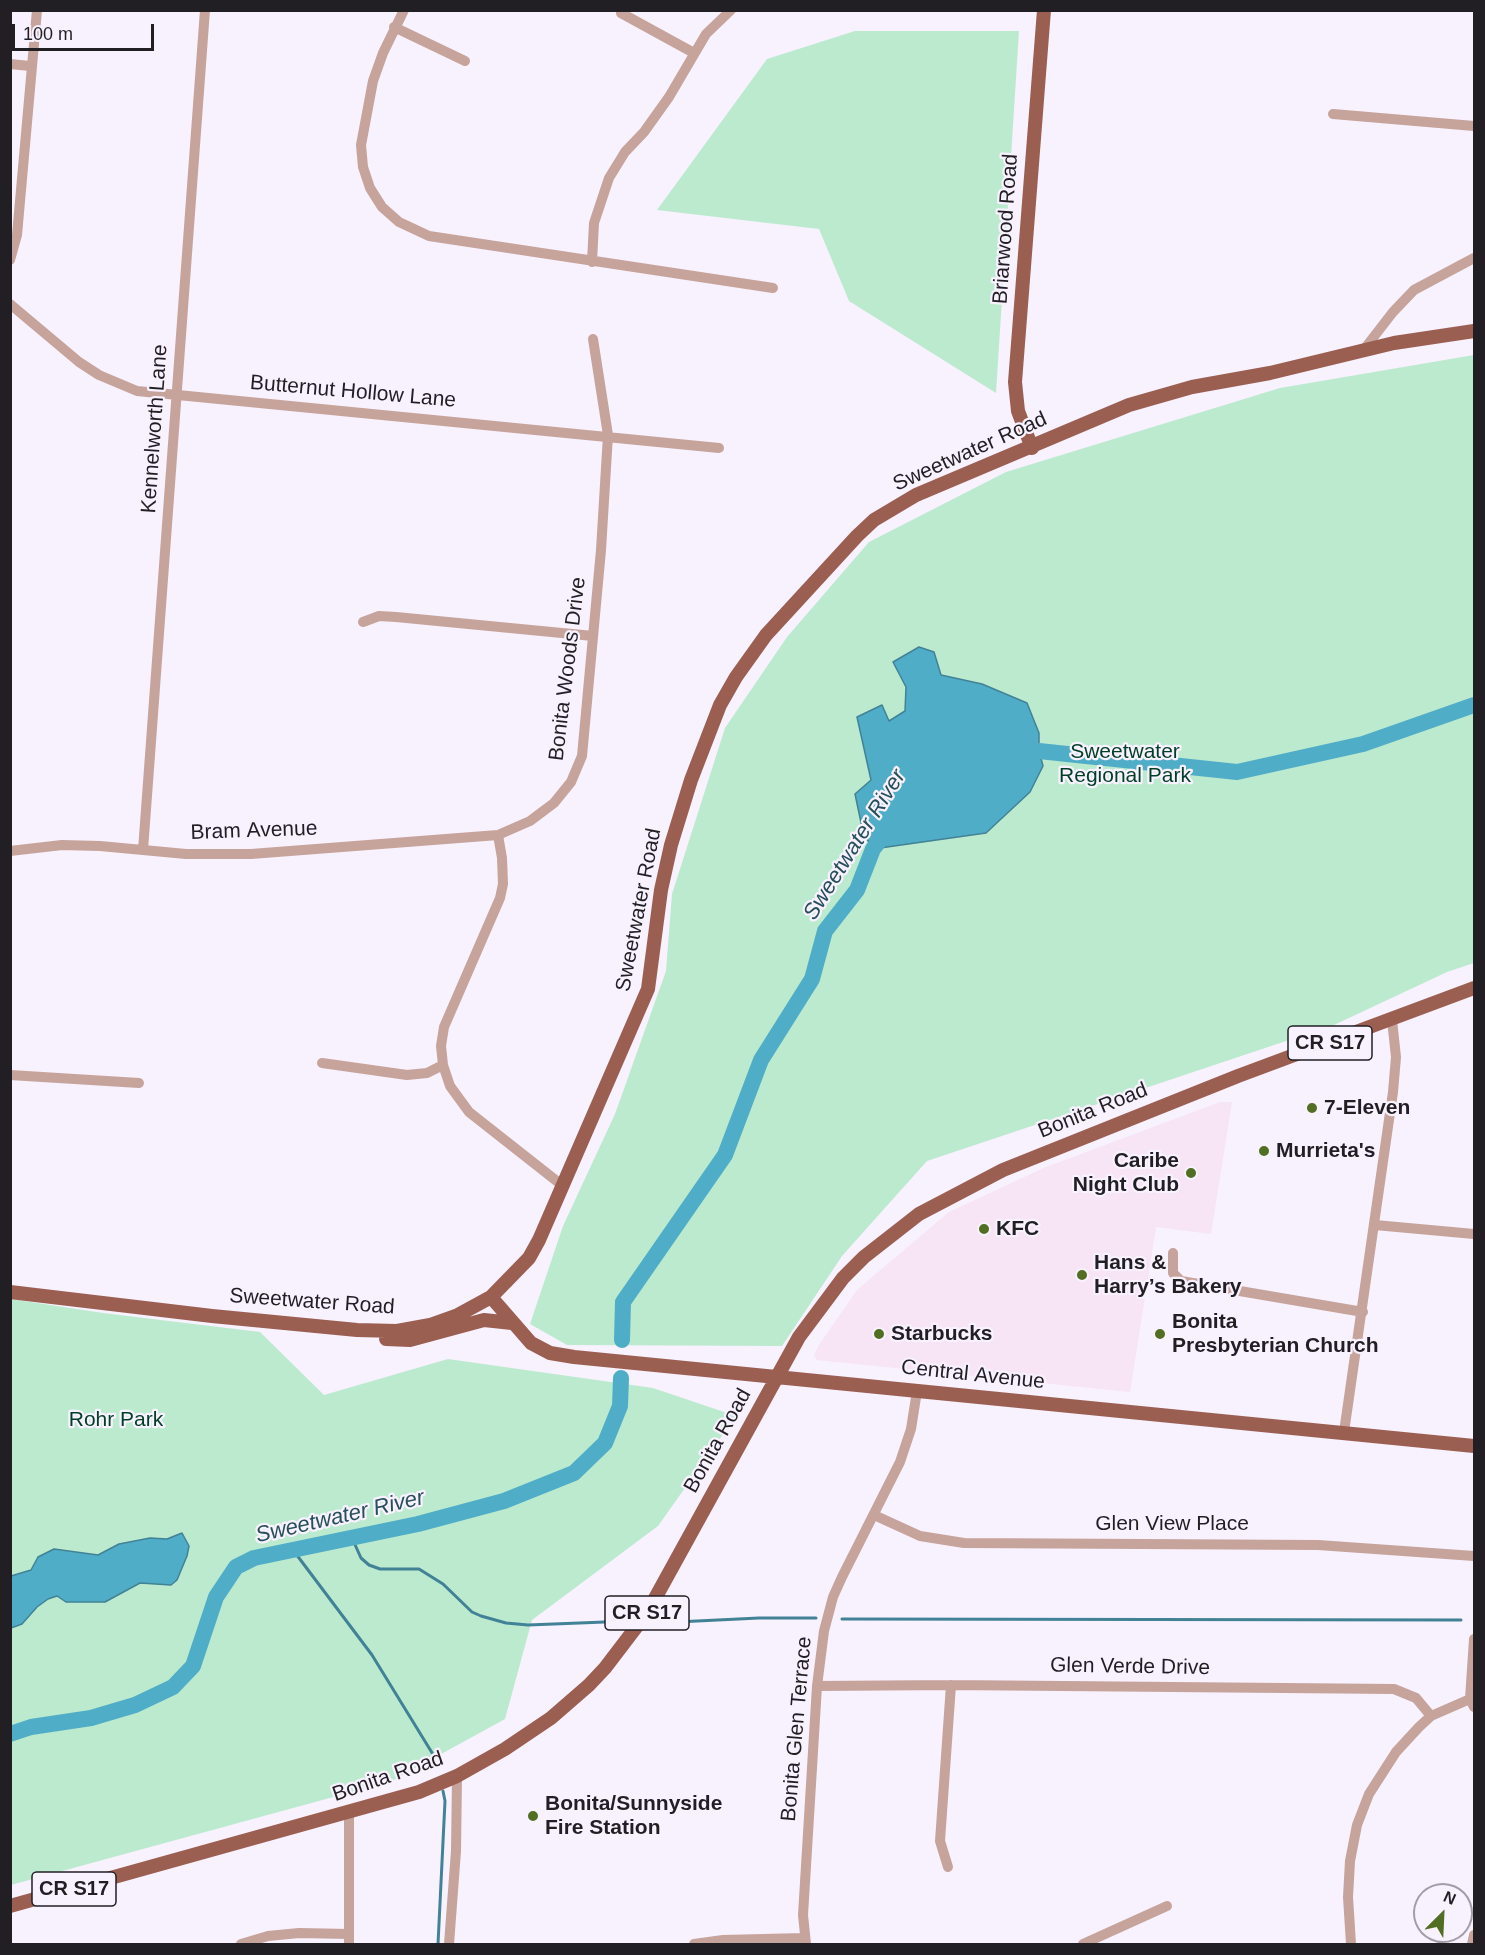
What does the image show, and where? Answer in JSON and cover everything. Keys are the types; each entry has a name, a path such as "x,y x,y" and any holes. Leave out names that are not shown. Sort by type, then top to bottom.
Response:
{"main road":[{"name":"Briarwood Road","path":"1032,448 1018,411 1015,381 1044,10"},
{"name":"Sweetwater Road","path":"10,1292 357,1330 397,1331 430,1325 458,1315 490,1297 529,1258 563,1186 648,989 661,890 670,845 691,780 720,705 766,634 874,520 916,495 1032,448 1129,405 1181,390 1362,352 1394,343 1474,331"},
{"name":"Bonita Road","path":"10,1906 419,1792 457,1776 505,1749 551,1718 605,1668 647,1613 799,1337 843,1278 864,1257 919,1214 945,1198 1003,1170 1238,1076 1474,988"},
{"name":"Central Avenue","path":"490,1297 531,1342 550,1353 595,1360 779,1375 917,1391 1474,1446"},
{"path":"357,1330 367,1338 410,1340 484,1320 512,1323"}],"street":[{"path":"10,260 17,235 30,66 37,10"},
{"name":"Kennelworth Lane","path":"142,850 205,10"},
{"path":"404,10 394,27 373,81 361,145 366,178 382,207 399,222 429,236 773,288"},
{"path":"592,262 594,223 609,178 625,152 644,132 669,97 706,34 731,10"},
{"path":"621,13 694,53"},
{"path":"394,27 465,61"},
{"path":"10,64 30,66"},
{"path":"1333,114 1474,126"},
{"path":"1362,352 1392,312 1414,290 1474,258"},
{"name":"Butternut Hollow Lane","path":"10,304 99,375 137,392 608,435 719,448"},
{"name":"Bonita Woods Drive","path":"498,835 543,812 559,799 575,774 584,741 608,435 593,339"},
{"path":"363,622 379,616 396,617 593,636"},
{"path":"498,835 503,884 500,898 444,1028 441,1046 443,1065 450,1086 469,1112 563,1186"},
{"name":"Bram Avenue","path":"10,851 62,845 186,854 251,854 498,835"},
{"path":"1344,1432 1375,1225 1395,1069 1392,1020"},
{"path":"322,1063 407,1075 427,1073 443,1065"},
{"path":"10,1075 139,1083"},
{"path":"1375,1225 1474,1234"},
{"path":"1173,1253 1173,1273 1181,1281 1362,1312"},
{"name":"Bonita Glen Terrace","path":"805,1941 802,1915 817,1686 824,1631 833,1597 903,1455 911,1429 917,1391"},
{"name":"Glen View Place","path":"874,1515 920,1536 964,1543 1309,1544 1474,1556"},
{"path":"1351,1944 1348,1879 1357,1825 1369,1794 1386,1765 1407,1739 1431,1716 1472,1703 1474,1639"},
{"path":"948,1867 940,1841 951,1685"},
{"name":"Glen Verde Drive","path":"817,1686 1394,1689 1416,1698 1431,1716"},
{"path":"449,1944 456,1851 457,1776"},
{"path":"241,1944 268,1936 299,1932 349,1939 350,1813"},
{"path":"1083,1944 1167,1906"},
{"path":"1472,1944 1474,1935"},
{"path":"694,1944 723,1940 805,1941"}],"shaded area":[{"path":"1220,1102 1232,1102 1211,1234 1156,1227 1130,1392 817,1360 814,1355 819,1345 857,1290 949,1212 1046,1167"}],"green space":[{"path":"855,31 1019,31 996,393 849,301 819,229 657,210 767,59"},
{"name":"Sweetwater Regional Park","path":"1474,355 1474,963 1447,972 1334,1025 927,1161 842,1256 782,1346 567,1345 530,1324 563,1226 615,1114 666,971 672,894 725,728 787,637 869,542 1006,472 1280,388"},
{"name":"Rohr Park","path":"11,1299 260,1332 324,1395 448,1359 653,1388 736,1416 658,1526 532,1620 505,1719 392,1781 11,1885"}],"water":[{"path":"919,647 934,652 941,675 982,684 1027,703 1039,733 1039,751 1043,766 1030,792 986,833 873,849 863,832 855,794 871,780 857,717 882,705 889,721 905,711 906,687 893,662"},
{"path":"182,1533 189,1546 187,1556 177,1580 171,1585 140,1583 105,1602 66,1602 57,1596 37,1607 22,1624 11,1628 11,1576 31,1570 38,1557 54,1549 98,1555 119,1544 150,1538 167,1539"}],"waterway":[{"name":"Sweetwater River","path":"1018,755 1039,751 1237,772 1363,744 1474,705"},
{"name":"Sweetwater River","path":"622,1340 623,1302 725,1155 761,1060 812,979 825,931 857,890 873,849 887,831"},
{"name":"Sweetwater River","path":"10,1734 31,1727 91,1718 135,1705 173,1687 193,1666 216,1597 236,1567 254,1558 418,1524 504,1501 574,1473 605,1443 620,1406 621,1378"},
{"path":"352,1538 361,1558 369,1565 380,1569 419,1569 443,1584 472,1612 481,1616 506,1623 528,1625 605,1622"},
{"path":"293,1550 372,1655 434,1756"},
{"path":"656,1623 816,1618"},
{"path":"842,1619 1461,1620"},
{"path":"613,1624 622,1624"},
{"path":"438,1944 445,1801 443,1791"}],"place":[{"name":"7-Eleven","path":"1312,1108"},
{"name":"Murrieta's","path":"1264,1151"},
{"name":"Caribe Night Club","path":"1191,1173"},
{"name":"KFC","path":"984,1229"},
{"name":"Hans & Harry’s Bakery","path":"1082,1275"},
{"name":"Starbucks","path":"879,1334"},
{"name":"Bonita Presbyterian Church","path":"1160,1334"},
{"name":"Bonita/Sunnyside Fire Station","path":"533,1816"}]}
